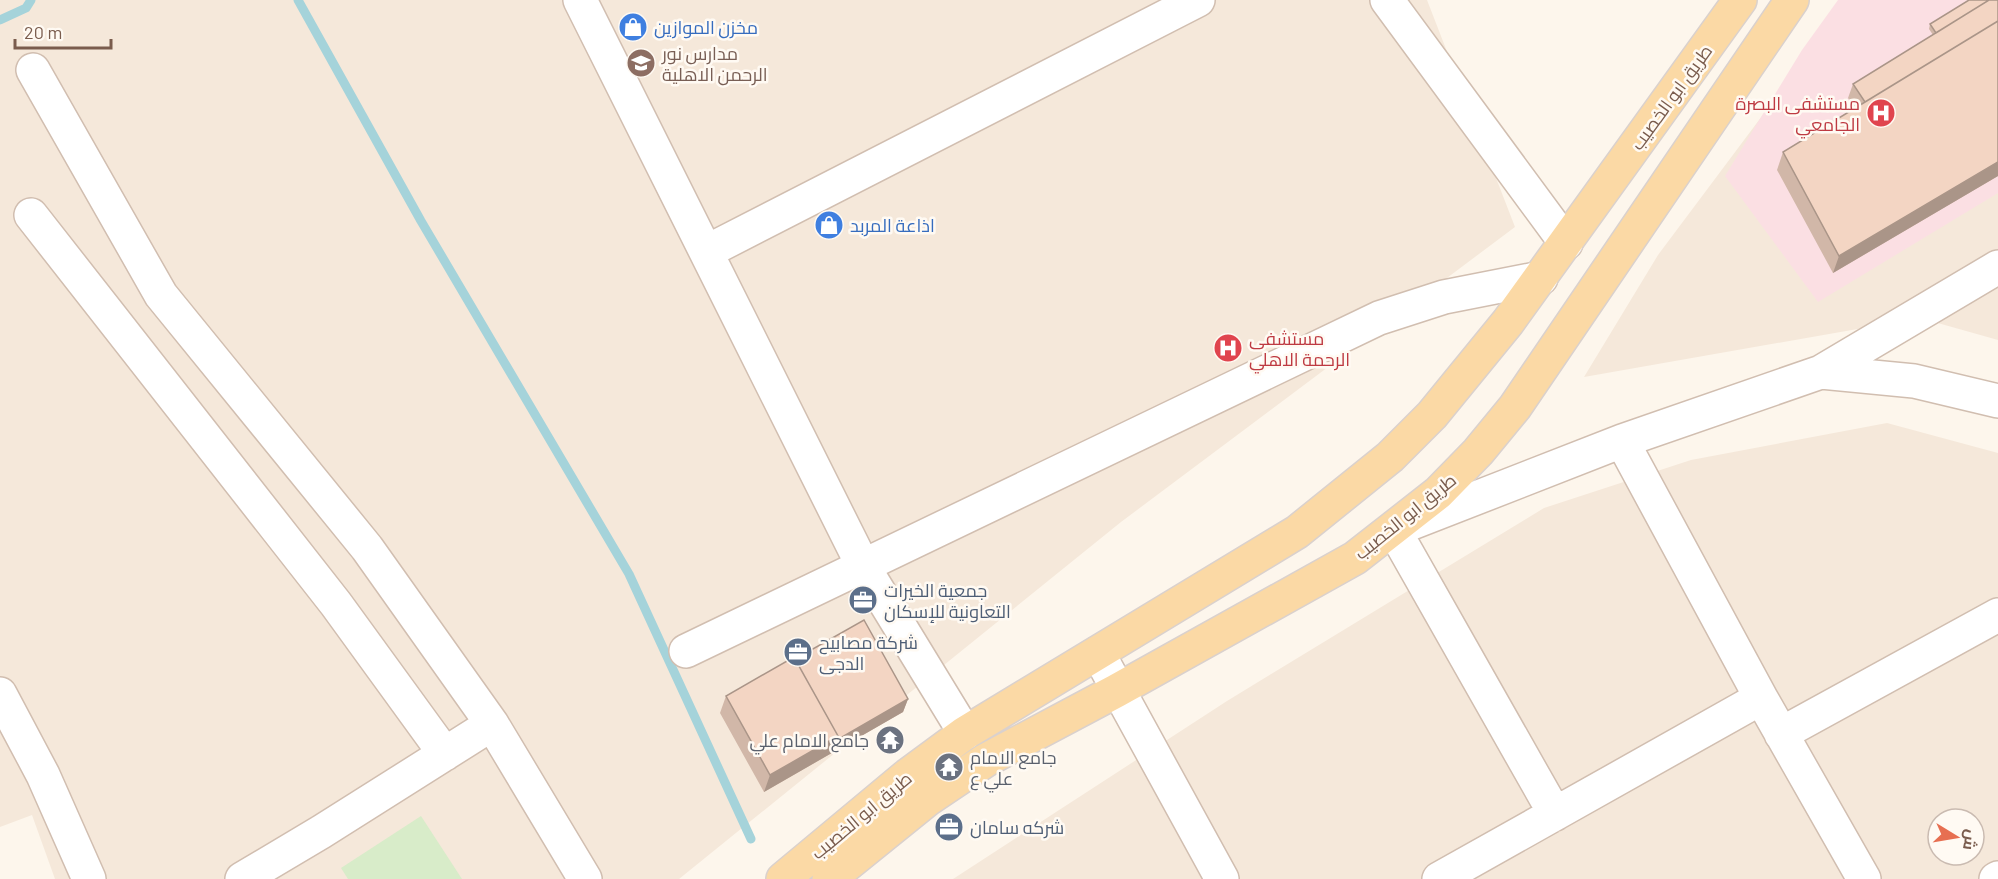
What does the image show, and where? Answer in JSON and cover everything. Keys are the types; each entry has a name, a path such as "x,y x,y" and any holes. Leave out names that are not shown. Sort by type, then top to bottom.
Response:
{"main road":[{"name":"طريق ابو الخصيب","path":"783,879 908,775 965,733 1297,532 1390,457 1472,370 1740,0"},
{"name":"طريق ابو الخصيب","path":"829,879 957,778 1016,742 1116,691 1314,582 1394,530 1446,484 1478,452 1515,407 1792,0"}],"street":[{"path":"580,0 863,566 965,733"},
{"path":"706,252 1198,0"},
{"path":"1387,0 1566,243"},
{"path":"33,70 161,295 367,548 492,724 585,879"},
{"path":"31,215 336,604 445,754"},
{"path":"1555,814 1394,530 1622,441 1821,372 1998,267"},
{"path":"686,651 1379,318 1444,297 1540,278"},
{"path":"1821,372 1914,381 1998,401"},
{"path":"1622,441 1761,699 1864,879"},
{"path":"1781,734 1998,615"},
{"path":"1098,653 1116,691 1222,879"},
{"path":"0,694 43,775 89,879"},
{"path":"1439,879 1761,699"},
{"path":"242,879 492,724"}],"shaded area":[{"path":"0,0 1427,0 1515,227 1121,522 679,879 55,879 32,815 0,827"},
{"name":"مستشفى البصرة الجامعي","path":"1838,0 1998,0 1998,193 1818,302 1725,176 1802,50"},
{"path":"1849,0 1998,0 1998,340 1920,318 1584,377 1658,255"},
{"path":"1887,423 1998,453 1998,879 953,879 1227,701 1544,508 1691,460"}],"green space":[{"path":"421,816 462,879 348,879 341,868"}],"building":[{"path":"1969,0 1989,0 1936,33 1930,24"},
{"path":"1989,0 1998,0 1998,21 1865,102 1853,84"},
{"path":"1998,21 1998,162 1839,256 1783,152"},
{"path":"864,620 908,699 837,740 838,736 795,659"},
{"path":"794,657 838,736 770,775 726,696"}],"waterway":[{"path":"0,20 26,8 31,0"},
{"path":"298,0 421,221 629,574 751,839"}],"place":[{"name":"مخزن الموازين","path":"633,27"},
{"name":"مدارس نور الرحمن الاهلية","path":"641,63"},
{"name":"مستشفى البصرة الجامعي","path":"1881,113"},
{"name":"اذاعة المربد","path":"829,225"},
{"name":"مستشفى الرحمة الاهلي","path":"1228,348"},
{"name":"جمعية الخيرات التعاونية للإسكان","path":"863,600"},
{"name":"شركة مصابيح الدجى","path":"798,652"},
{"name":"جامع الامام علي","path":"890,740"},
{"name":"جامع الامام علي ع","path":"949,767"},
{"name":"شركه سامان","path":"949,827"}]}
